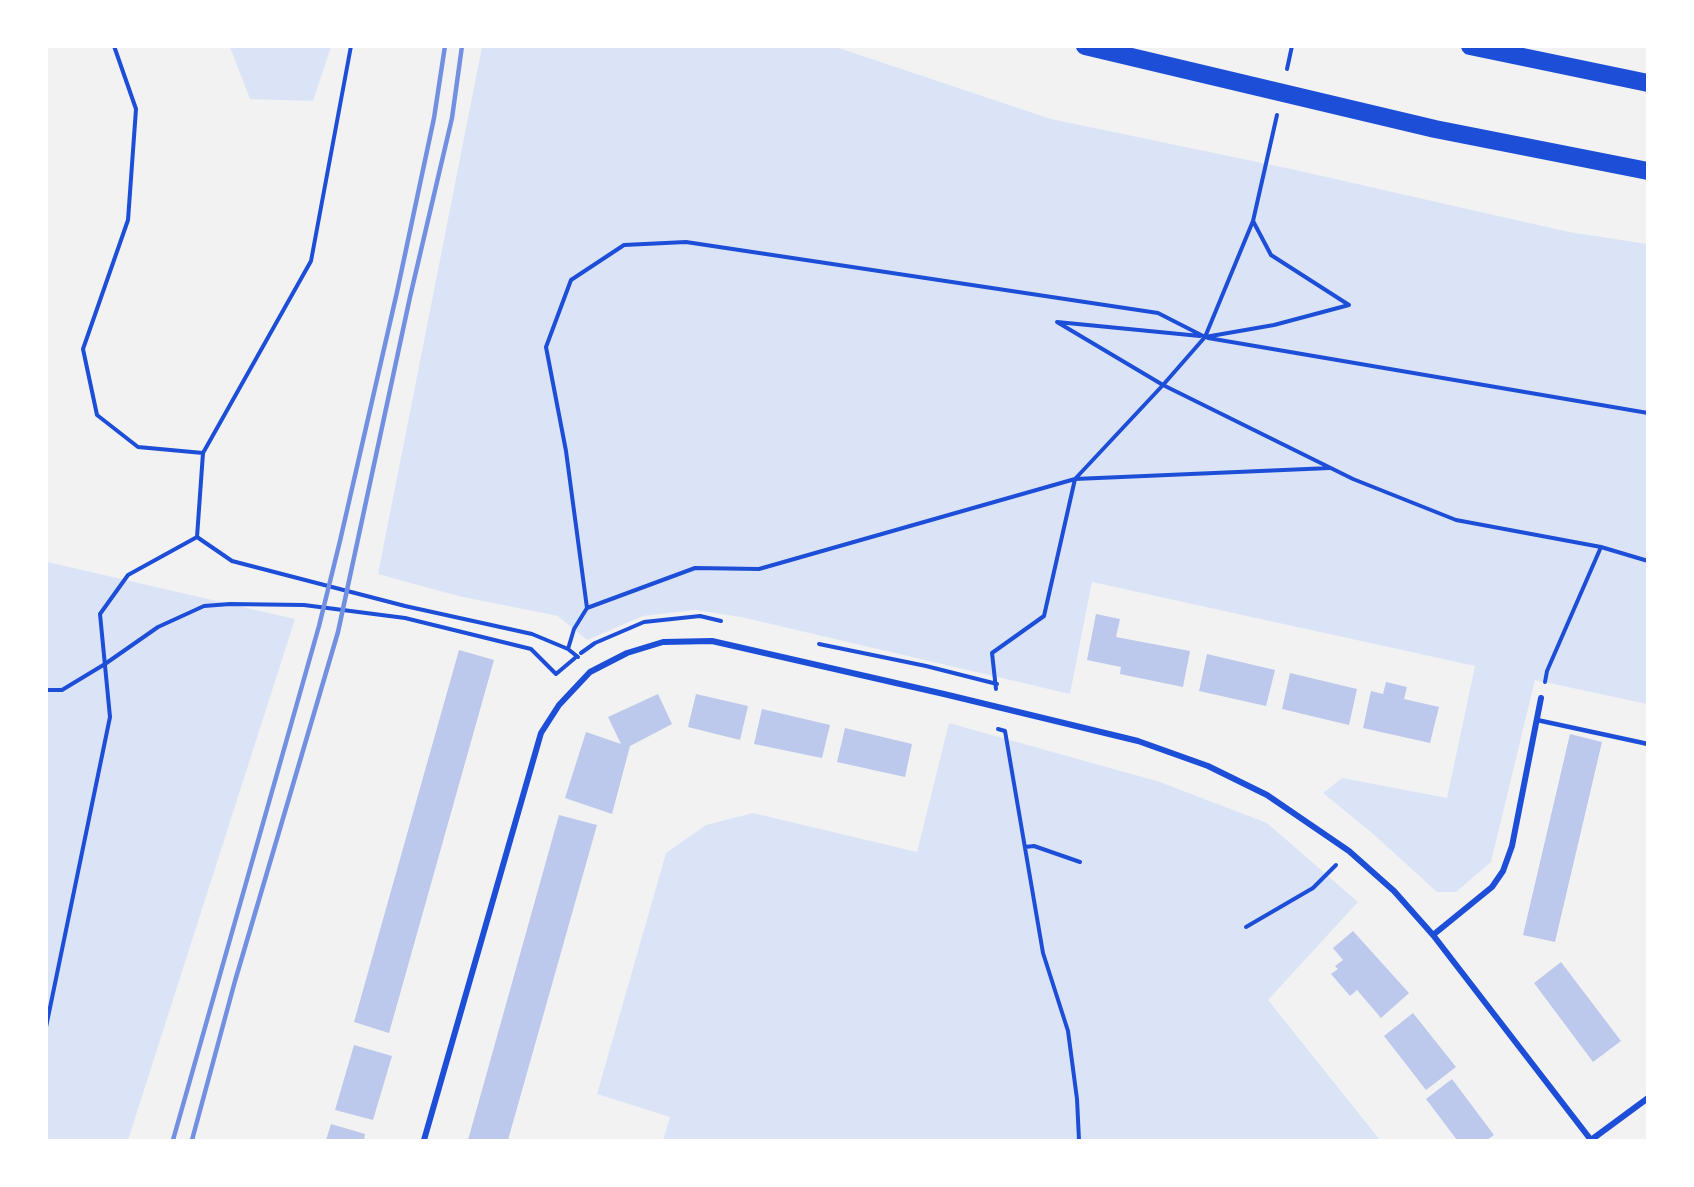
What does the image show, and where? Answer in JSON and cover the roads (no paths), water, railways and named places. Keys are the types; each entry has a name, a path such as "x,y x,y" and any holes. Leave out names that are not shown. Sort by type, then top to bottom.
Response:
{"highway":[{"path":"1085,46 1424,126 1647,171"},
{"path":"1470,46 1647,83"}],"street":[{"path":"424,1140 541,733 558,705 590,672 627,653 663,642 712,641 954,696 1138,741 1208,766 1267,795 1349,851 1394,891 1433,935 1591,1140 1647,1098"},
{"path":"1433,935 1492,886 1503,871 1512,846 1541,698"}],"lane":[{"path":"1537,720 1647,744"}],"railway":[{"path":"173,1140 319,626 397,292 434,118 445,46"},
{"path":"192,1140 235,981 338,632 410,297 452,118 462,46"}]}
